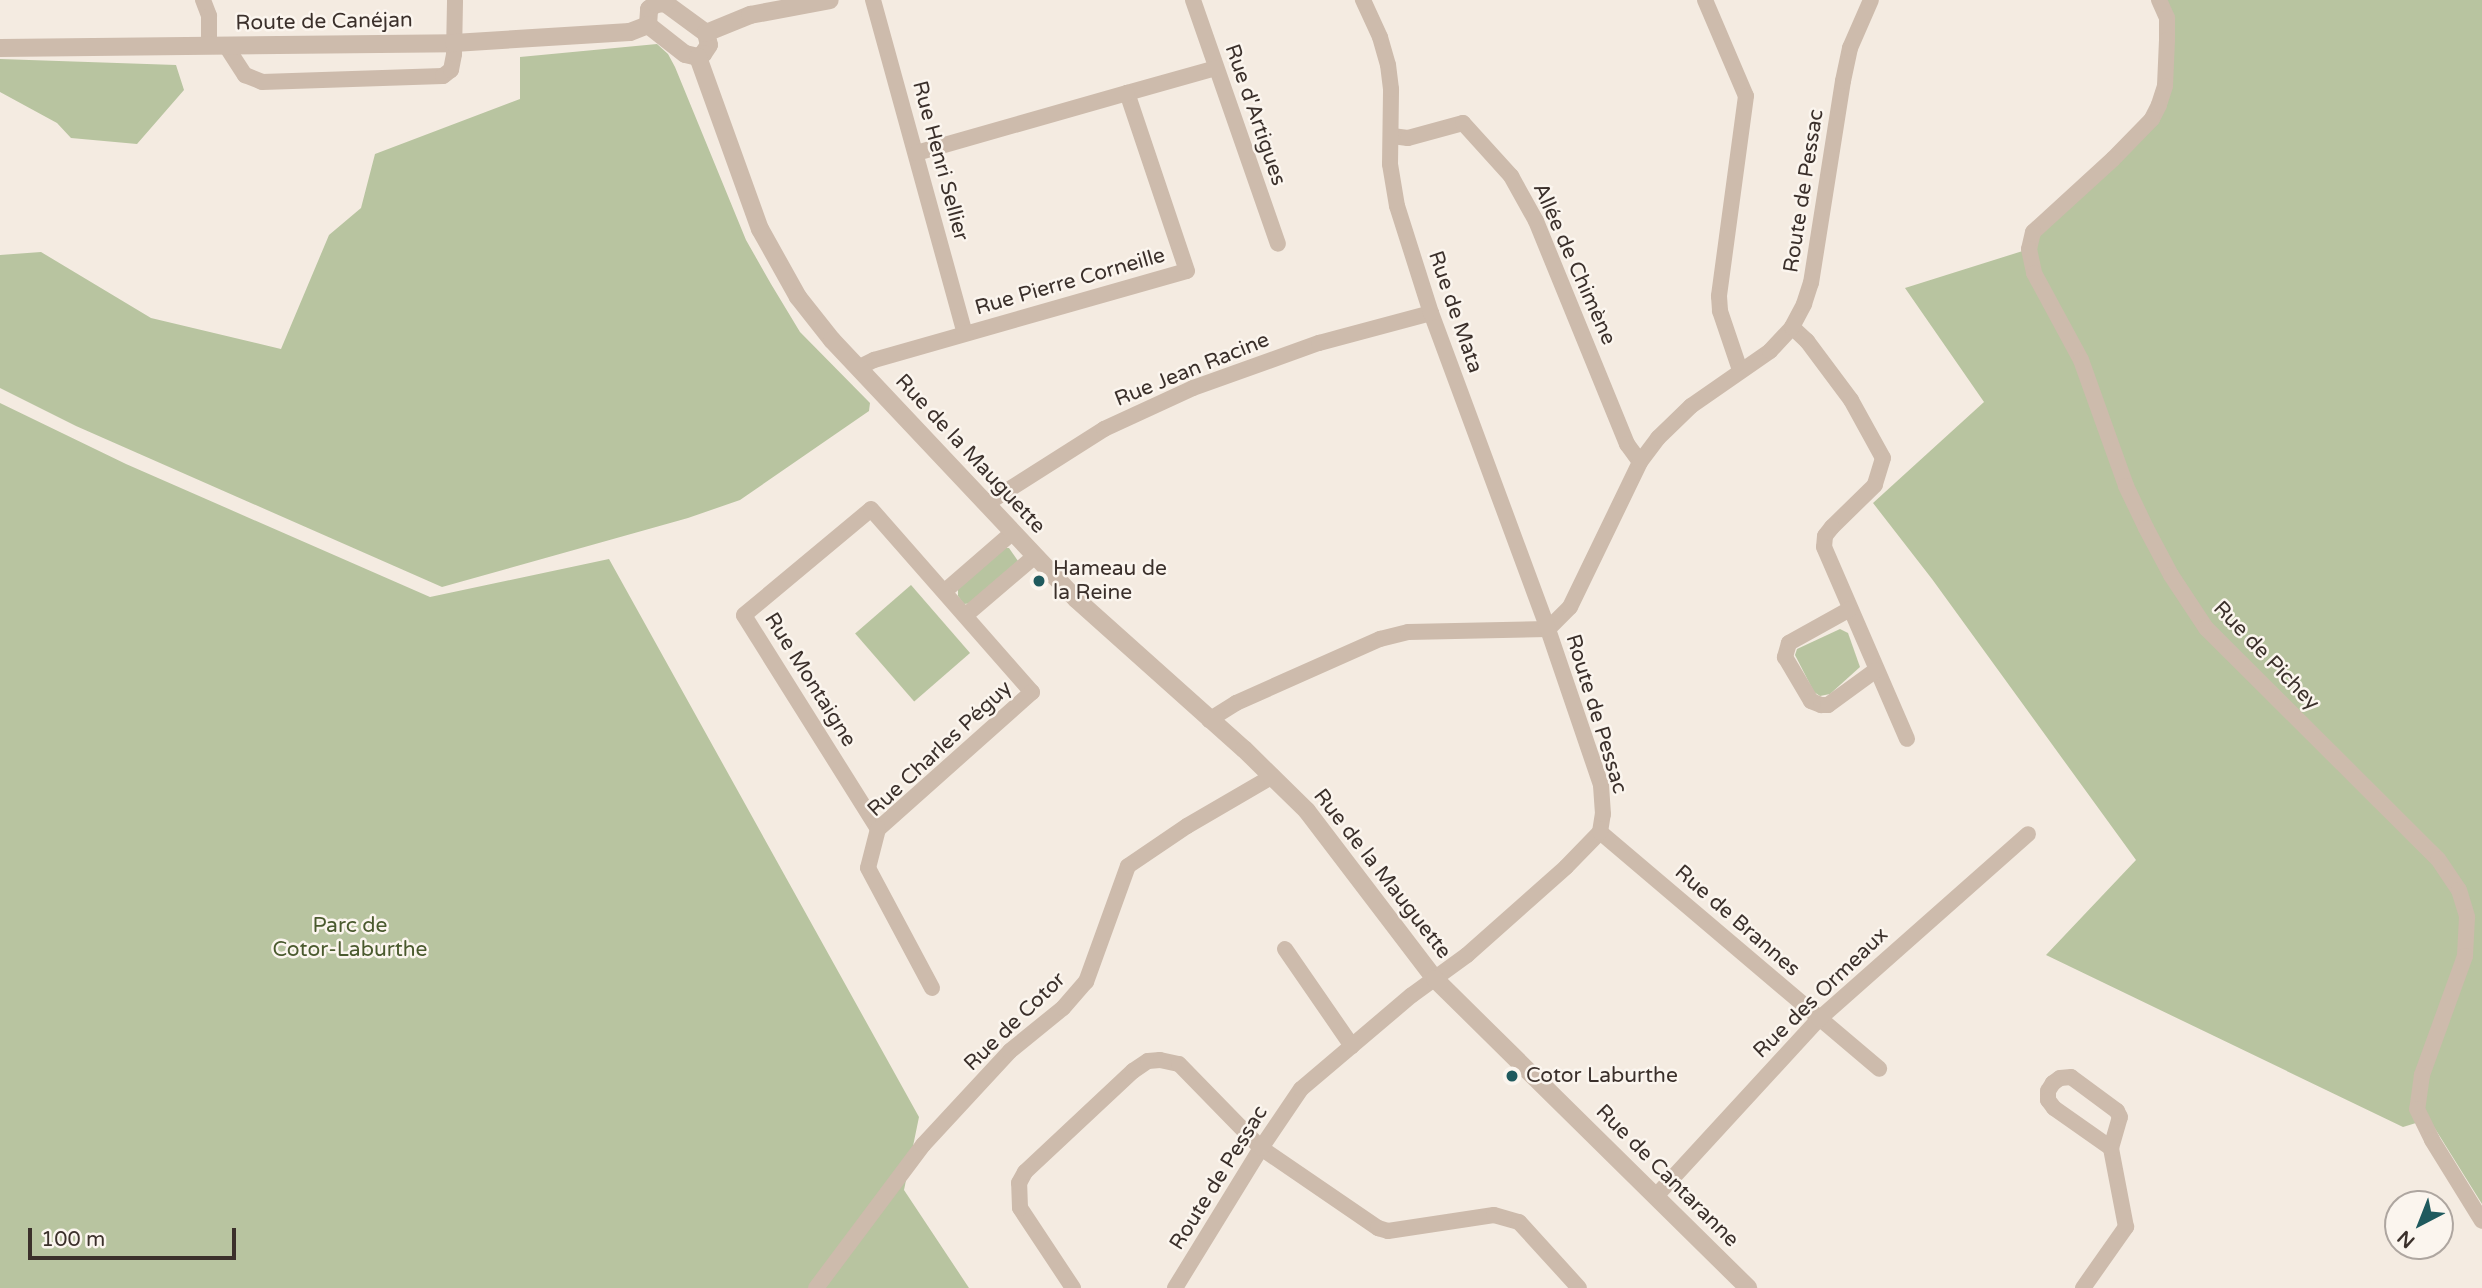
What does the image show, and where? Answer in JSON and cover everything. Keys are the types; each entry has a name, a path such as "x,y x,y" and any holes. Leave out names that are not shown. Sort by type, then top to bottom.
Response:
{"street":[{"path":"203,0 217,46 245,75 262,82 443,76 451,70 454,0"},
{"path":"706,33 750,15 830,0"},
{"name":"Rue Henri Sellier","path":"873,0 965,333"},
{"name":"Rue d'Artigues","path":"1193,0 1278,244"},
{"name":"Rue de Mata","path":"1363,0 1380,37 1388,65 1392,136 1390,164 1398,206 1431,313 1548,629"},
{"path":"1705,0 1746,96 1719,296 1720,311 1740,370"},
{"name":"Route de Pessac","path":"1175,1288 1261,1148 1301,1089 1467,955 1557,876 1600,832 1603,800 1601,785 1548,629 1570,607 1640,462 1658,438 1691,406 1770,351 1792,327 1811,282 1850,48 1871,0"},
{"name":"Rue de Pichey","path":"2159,0 2167,18 2165,86 2159,105 2152,119 2113,159 2033,232 2029,249 2035,272 2081,360 2126,486 2146,528 2171,575 2206,628 2438,859 2459,890 2467,917 2465,956 2422,1075 2417,1109 2432,1140 2482,1221"},
{"path":"659,1 670,5 706,33 709,45 698,57 685,54 648,25 646,13 659,1"},
{"name":"Route de Canéjan","path":"0,48 454,43 630,33 648,25"},
{"name":"Rue de la Mauguette","path":"698,57 765,240 798,297 858,368 1107,629 1273,776 1325,832 1435,979"},
{"path":"916,153 1216,68"},
{"name":"Rue Pierre Corneille","path":"858,368 874,360 965,333 1187,271 1126,93"},
{"name":"Allée de Chimène","path":"1392,136 1408,138 1463,124 1511,176 1536,221 1627,444 1640,462"},
{"name":"Rue Jean Racine","path":"986,504 1104,429 1194,388 1319,343 1431,313"},
{"path":"1792,327 1807,341 1851,400 1884,458 1875,485 1825,536 1824,547 1907,739"},
{"name":"Rue Montaigne","path":"878,830 744,615 871,509 1032,692"},
{"path":"945,591 1013,532"},
{"path":"966,615 1035,556"},
{"path":"1850,609 1790,643 1785,657 1811,701 1821,705 1828,705 1876,670"},
{"path":"1209,720 1236,703 1380,639 1408,632 1548,629"},
{"name":"Rue Charles Péguy","path":"932,988 869,868 878,830 1032,692"},
{"name":"Rue de Cotor","path":"816,1288 923,1144 1010,1051 1063,1007 1086,982 1128,866 1187,826 1273,776"},
{"name":"Rue de Brannes","path":"1600,832 1879,1069"},
{"name":"Rue des Ormeaux","path":"1656,1196 1818,1018 2028,834"},
{"path":"1285,949 1352,1046"},
{"name":"Rue de Cantaranne","path":"1435,979 1748,1288"},
{"path":"1073,1288 1020,1208 1018,1187 1025,1172 1142,1064 1160,1060 1179,1064 1261,1148 1378,1228 1388,1231 1494,1215 1518,1223 1579,1288"},
{"path":"2083,1288 2126,1227 2111,1148 2120,1117 2117,1111 2071,1077 2060,1078 2053,1083 2048,1091 2048,1100 2054,1108 2111,1148"}],"green space":[{"path":"2159,0 2482,0 2482,1204 2429,1119 2403,1127 2046,955 2136,860 1932,579 1873,503 1984,402 1905,288 2029,249 2033,232 2152,119 2165,86"},
{"path":"657,44 668,54 675,67 746,240 771,284 800,332 870,403 869,411 740,500 688,518 442,587 76,426 0,388 0,255 41,252 151,318 281,349 329,235 361,208 375,154 520,99 520,57"},
{"path":"0,59 176,65 184,90 137,144 71,138 57,123 0,92"},
{"name":"Parc de Cotor-Laburthe","path":"0,403 126,464 430,597 609,559 919,1117 904,1190 969,1288 0,1288"},
{"path":"1004,548 1009,548 1018,561 973,603 964,604 958,596 958,589"},
{"path":"911,585 970,653 914,701 855,634"},
{"path":"1840,629 1848,633 1860,667 1830,694 1820,696 1814,692 1795,655 1797,649"}],"place":[{"name":"Hameau de la Reine","path":"1039,581"},
{"name":"Cotor Laburthe","path":"1512,1076"}]}
